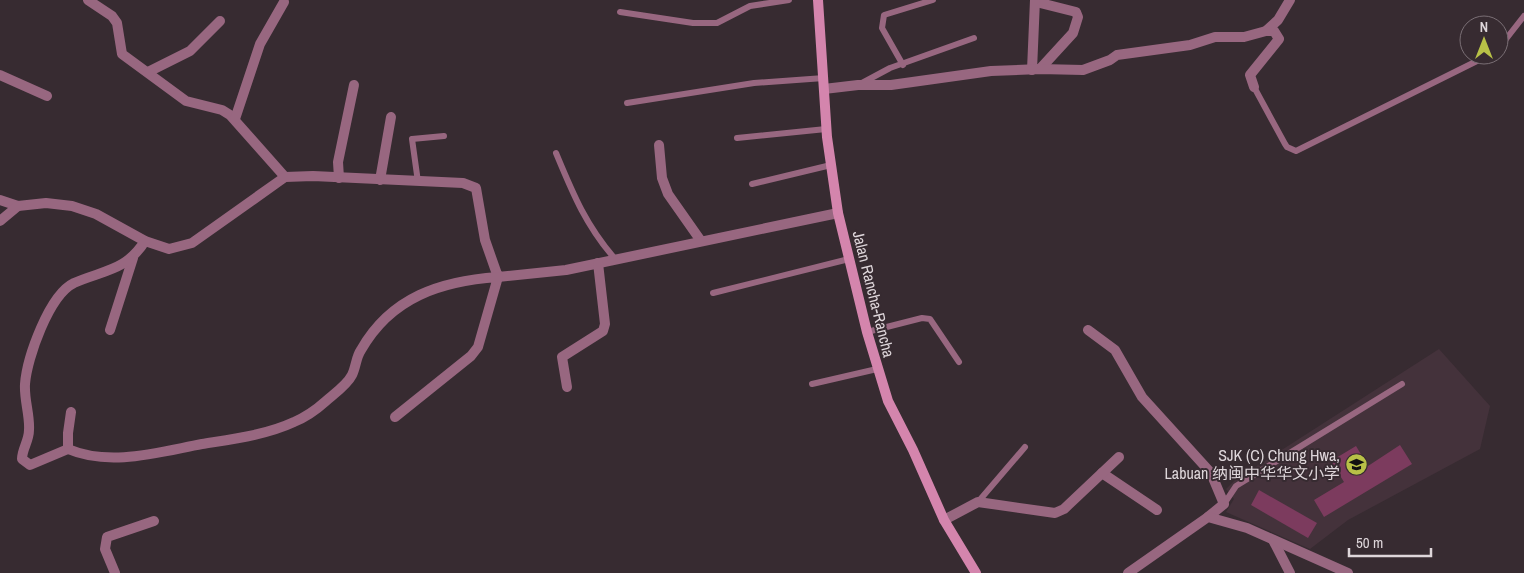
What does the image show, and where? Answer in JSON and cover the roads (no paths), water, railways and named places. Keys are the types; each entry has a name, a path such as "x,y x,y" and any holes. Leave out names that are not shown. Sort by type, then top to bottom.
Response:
{"main road":[{"name":"Jalan Rancha-Rancha","path":"818,0 826,129 838,213 867,332 888,401 913,450 944,520 976,573"}],"street":[{"path":"88,0 112,16 117,23 122,54 186,101 222,110 235,119 258,149 285,177"},
{"path":"1266,31 1278,20 1290,0"},
{"path":"1036,1 1076,12 1078,17 1072,33 1036,69 1036,1"},
{"path":"235,119 260,44 284,2"},
{"path":"148,72 190,51 220,21"},
{"path":"824,89 858,85 891,85 966,73 1036,69 1083,70 1110,60 1116,55 1190,45 1215,37 1244,37 1266,31 1274,31 1279,39 1250,76 1254,87"},
{"path":"0,75 47,96"},
{"path":"339,178 338,162 354,85"},
{"path":"380,180 391,117"},
{"path":"659,145 662,178 668,194 701,241"},
{"path":"0,200 18,206 46,203 72,206 96,214 145,241 169,248 192,243 285,177 462,184 476,188 485,240 498,277 478,347 471,356 395,417"},
{"path":"0,221 18,206"},
{"path":"145,241 132,258 118,267 73,284 66,289 44,322 31,355 25,385 29,420 28,438 22,459 30,465 38,464 68,449 86,456 132,456 244,437 293,423 307,416 346,384 352,375 360,351 376,328 396,310 421,293 445,284 468,279 566,270 838,213"},
{"path":"110,330 132,258"},
{"path":"567,387 562,357 600,334 605,324 598,263"},
{"path":"1088,330 1110,344 1115,350 1142,397 1211,473 1224,504 1208,518 1128,573"},
{"path":"68,449 71,412"},
{"path":"944,520 978,502 1055,514 1064,509 1118,457"},
{"path":"1102,473 1157,510"},
{"path":"1208,518 1238,525 1348,573"},
{"path":"115,573 105,549 107,537 154,521"},
{"path":"1273,540 1290,573"}],"lane":[{"path":"620,12 694,23 717,23 750,6 789,0"},
{"path":"903,65 882,28 884,15 934,0"},
{"path":"1509,35 1524,16"},
{"path":"858,85 890,68 903,65 974,38"},
{"path":"1254,87 1287,148 1296,151 1469,65"},
{"path":"627,103 754,83 824,78"},
{"path":"737,138 826,129"},
{"path":"418,182 412,139 444,136"},
{"path":"556,153 586,220 598,239 616,260"},
{"path":"752,184 831,165"},
{"path":"713,293 849,259"},
{"path":"867,332 922,318 930,319 959,362"},
{"path":"812,384 878,369"},
{"path":"1224,504 1236,486 1402,384"},
{"path":"978,502 1025,447"}],"place":[{"name":"SJK (C) Chung Hwa, Labuan 纳闽中华华文小学","path":"1356,464"}]}
